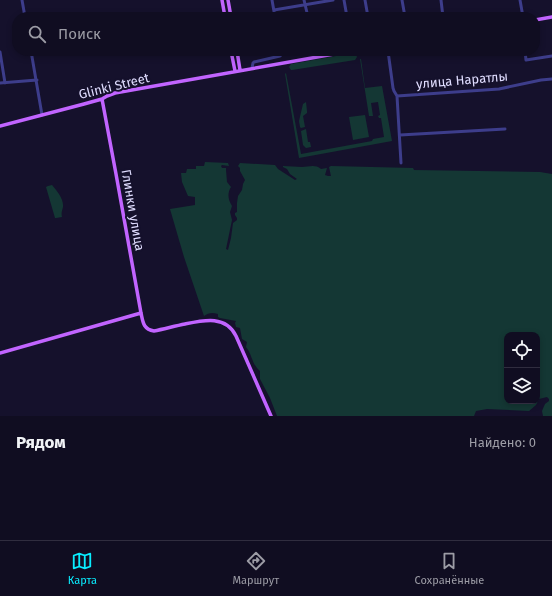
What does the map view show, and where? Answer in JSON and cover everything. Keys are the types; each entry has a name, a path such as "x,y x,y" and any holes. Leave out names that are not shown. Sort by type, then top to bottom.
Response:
{"main road":[{"path":"222,0 224,12"},
{"path":"228,0 230,12"},
{"path":"540,19 552,17"},
{"path":"232,56 235,71"},
{"path":"238,56 240,70"},
{"name":"Glinki Street","path":"0,126 102,99 115,93 323,56"},
{"name":"Глинки улица","path":"102,99 144,325 148,329 154,331 207,320 217,321 227,325 232,329 236,336 271,416"},
{"path":"0,353 141,313"}],"street":[{"path":"22,0 24,12"},
{"path":"272,0 274,10 333,0"},
{"path":"304,0 307,12"},
{"path":"344,0 346,12"},
{"path":"365,0 367,12"},
{"path":"402,0 404,12"},
{"path":"440,0 442,12"},
{"path":"520,0 521,12"},
{"path":"0,52 5,83"},
{"path":"32,56 42,115"},
{"path":"252,68 254,62 280,56"},
{"path":"389,56 393,88 397,96 402,163"},
{"path":"525,56 526,60 552,56"},
{"name":"улица Наратлы","path":"397,96 500,89 552,79"},
{"path":"0,83 36,80"},
{"path":"400,136 505,129"}],"green space":[{"path":"336,56 357,57 355,60 292,70 289,67 291,64"},
{"path":"360,59 365,88 382,86 392,141 299,158 286,73 301,154 372,141 373,139 384,137 381,118 378,116 380,115 378,102 371,103 373,116 369,116"},
{"path":"306,102 307,113 303,116 305,127 301,128 299,121 303,104"},
{"path":"365,115 369,137 353,140 349,117"},
{"path":"306,129 308,142 310,142 311,147 306,148 303,145 301,131"},
{"path":"205,162 228,163 229,166 221,166 222,168 226,168 227,182 231,187 228,196 232,206 230,212 232,220 226,249 228,250 233,223 237,220 235,213 237,212 238,196 242,190 245,180 238,166 240,163 275,165 278,169 295,180 297,179 283,166 314,166 321,169 327,168 325,175 328,176 331,176 329,167 331,166 413,168 414,170 540,172 552,174 552,416 543,416 542,411 549,399 547,397 540,399 540,332 504,332 504,404 536,404 529,411 487,409 476,411 474,416 277,416 260,379 260,371 255,366 246,347 247,342 242,339 240,328 236,327 236,321 220,318 218,317 218,314 214,313 204,316 184,257 170,209 195,205 195,197 188,196 182,182 181,173 186,173 187,169 196,169 196,166 204,166"},
{"path":"52,185 60,195 63,204 62,217 55,218 46,187"}]}
